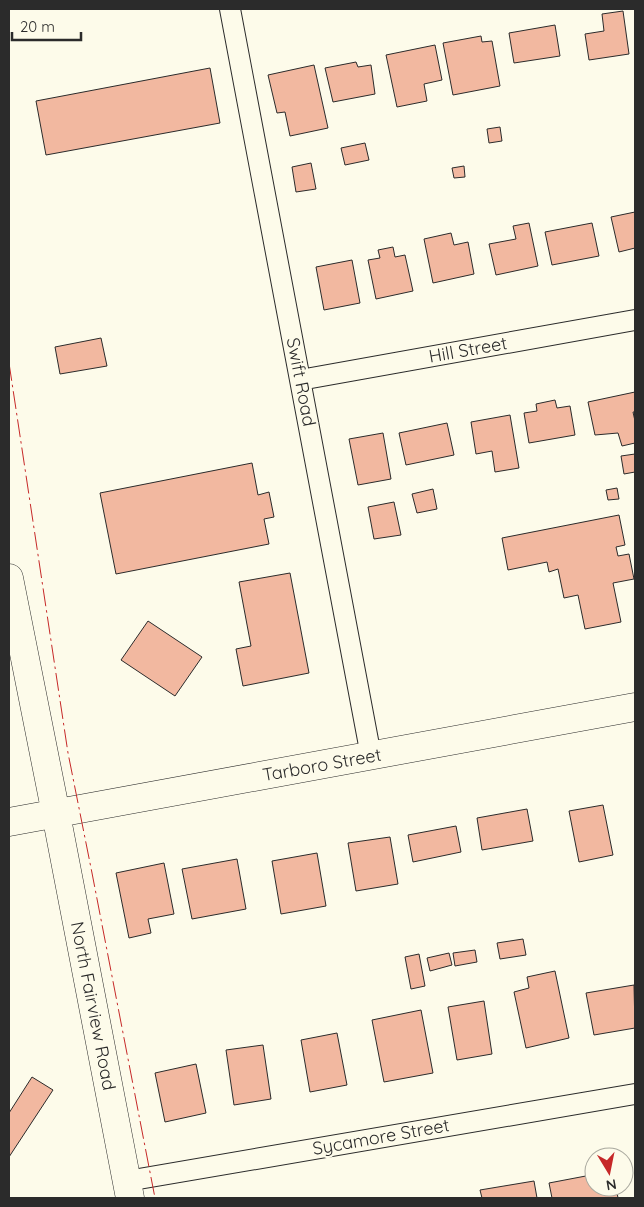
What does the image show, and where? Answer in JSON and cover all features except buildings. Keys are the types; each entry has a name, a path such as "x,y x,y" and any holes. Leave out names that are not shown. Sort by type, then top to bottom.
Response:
{"street":[{"name":"Swift Road","path":"233,9 300,380 371,756"},
{"name":"Hill Street","path":"300,380 635,320"},
{"name":"North Fairview Road","path":"9,578 129,1190"},
{"name":"Tarboro Street","path":"9,822 635,707"},
{"name":"Sycamore Street","path":"129,1190 635,1094"}],"power":[{"path":"9,363 68,753 155,1198"}]}
